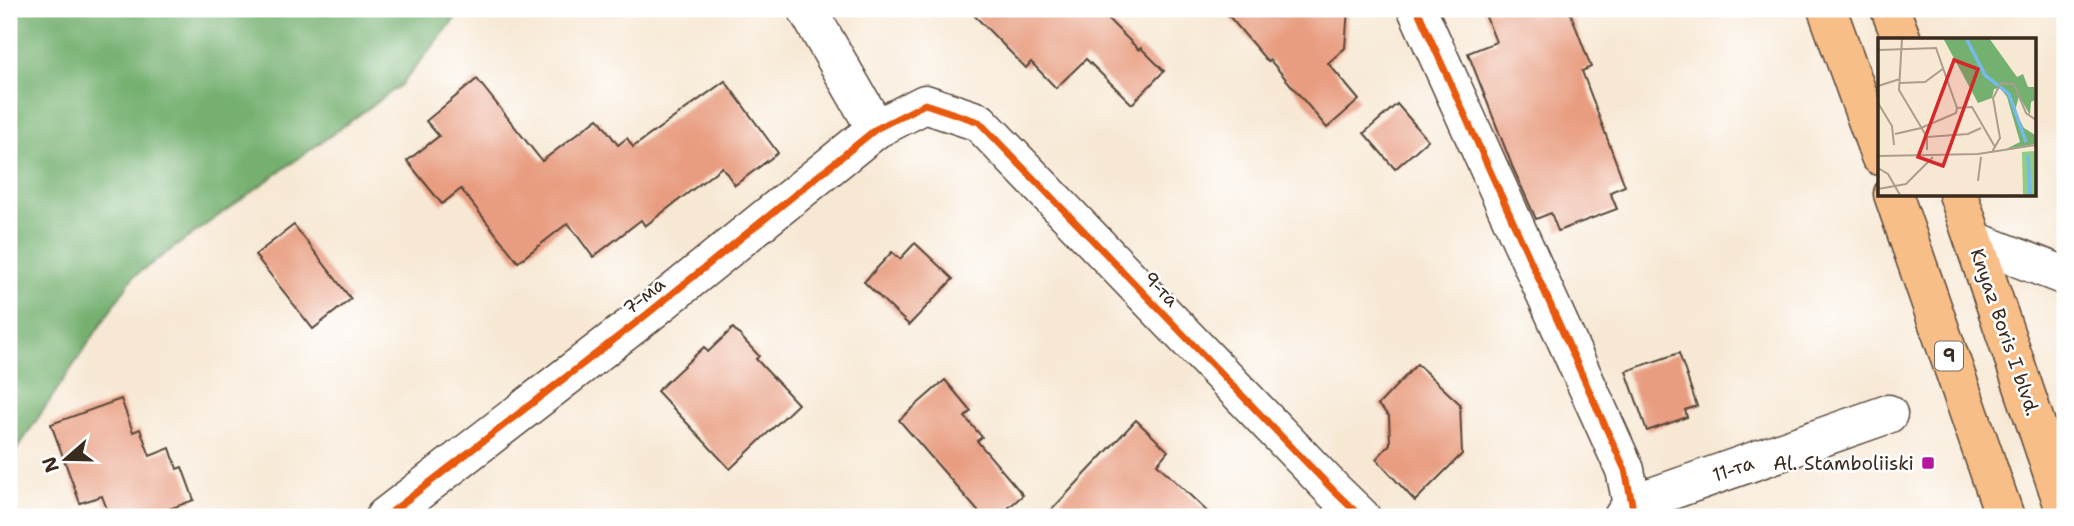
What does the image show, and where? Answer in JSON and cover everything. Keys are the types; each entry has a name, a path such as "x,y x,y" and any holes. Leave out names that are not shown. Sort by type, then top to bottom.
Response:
{"highway":[{"path":"1827,9 1878,150"},
{"path":"1890,9 1901,38"},
{"name":"9","path":"1894,196 2005,517"},
{"name":"Knyaz Boris I blvd.","path":"1959,196 2065,510"}],"street":[{"path":"807,9 876,129"},
{"path":"1417,9 1625,470 1628,511"},
{"name":"7-ма","path":"385,517 646,315 876,129 925,104"},
{"name":"9-та","path":"925,104 979,122 1362,517"},
{"path":"1975,241 2065,276"},
{"name":"11-та","path":"1628,511 1888,414"}],"green space":[{"path":"9,9 463,9 402,84 133,277 9,461"}],"building":[{"path":"968,9 1098,9 1164,71 1132,104 1086,59 1056,88 1031,62 1026,68"},
{"path":"1223,9 1348,9 1345,48 1328,63 1359,100 1327,128"},
{"path":"1483,9 1569,9 1591,67 1582,71 1625,186 1610,192 1617,209 1558,231 1551,213 1536,219 1468,53 1496,42"},
{"path":"477,79 542,161 598,118 618,145 627,138 633,147 725,81 778,153 735,185 722,167 645,226 641,220 593,257 568,223 518,262 461,189 442,204 407,161 439,136 426,121"},
{"path":"1397,104 1428,140 1395,169 1364,133"},
{"path":"294,225 351,299 313,329 255,255"},
{"path":"915,243 953,279 909,325 864,282 892,252 900,259"},
{"path":"733,328 759,356 756,359 798,404 730,469 657,391 704,347 708,352"},
{"path":"1679,353 1697,406 1685,410 1687,417 1647,431 1626,371"},
{"path":"1417,364 1460,404 1462,454 1415,501 1376,459 1390,444 1389,416 1378,405"},
{"path":"945,380 971,411 965,417 982,437 977,441 1023,495 998,517 983,517 899,420"},
{"path":"121,399 133,432 140,429 150,456 170,448 177,469 182,467 194,500 169,509 172,517 110,517 102,496 80,503 51,424"},
{"path":"1136,420 1168,451 1157,464 1213,517 1045,517"}],"cycle path":[{"path":"1417,9 1625,470 1632,504"},
{"path":"385,517 646,315 876,129 925,104 979,122 1361,517"}],"place":[{"name":"Al. Stamboliiski","path":"1928,463"}]}
